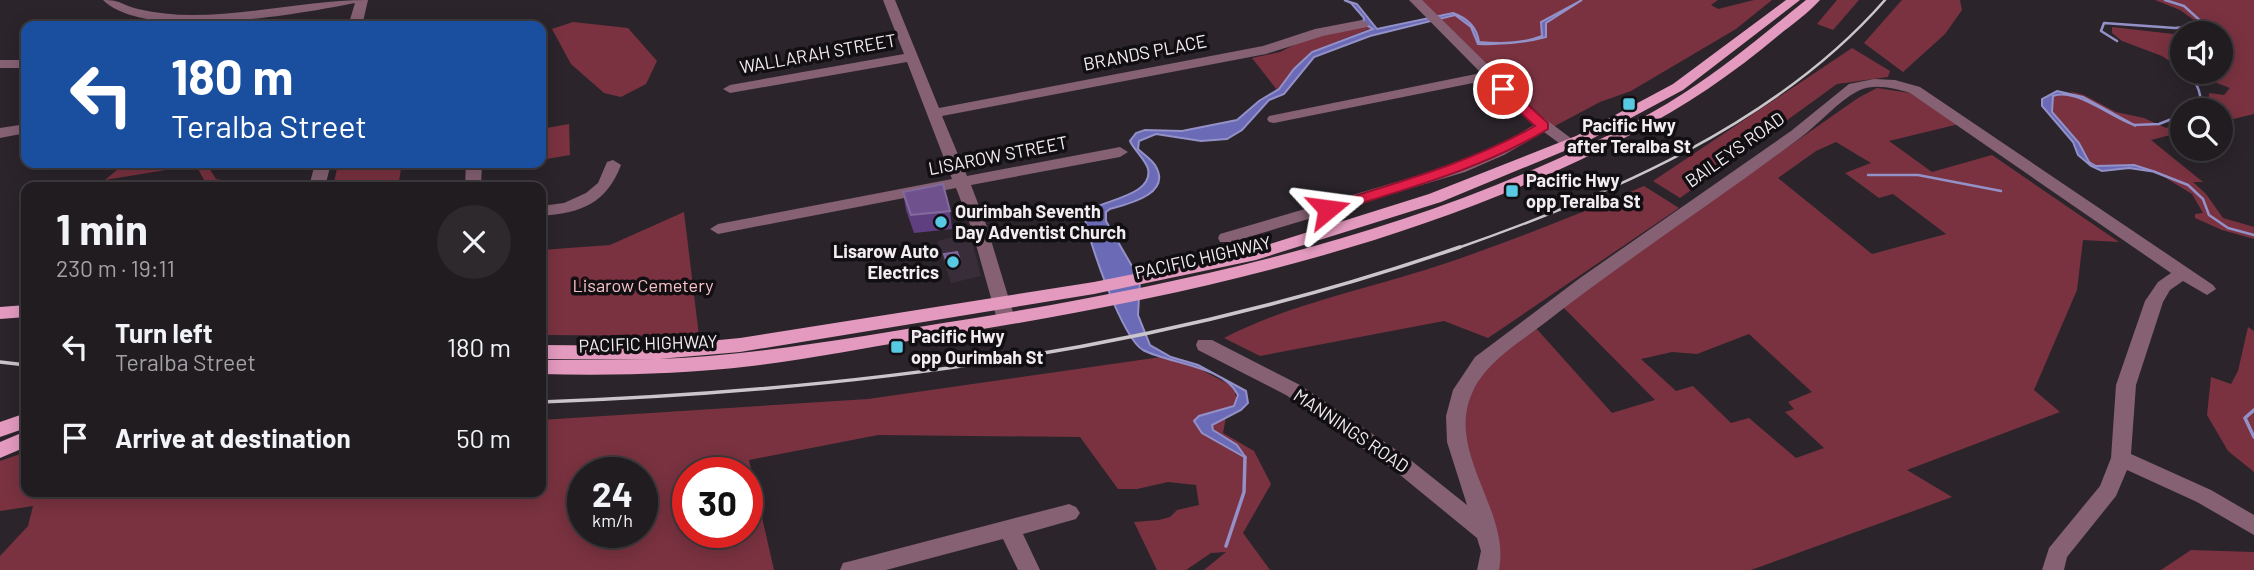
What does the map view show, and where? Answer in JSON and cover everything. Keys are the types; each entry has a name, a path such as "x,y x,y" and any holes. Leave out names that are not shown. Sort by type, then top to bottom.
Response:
{"main road":[{"name":"PACIFIC HIGHWAY","path":"1153,284 1435,198 1570,144 1678,87 1794,0"},
{"name":"PACIFIC HIGHWAY","path":"546,367 629,368 742,360 1278,262 1369,236 1466,203 1583,154 1670,108 1717,78 1814,0"},
{"path":"0,313 21,311"},
{"name":"PACIFIC HIGHWAY","path":"546,352 657,352 729,346 1003,311"},
{"path":"2,429 21,422"},
{"path":"0,450 21,441"}],"street":[{"path":"109,0 134,14 174,21"},
{"path":"199,21 352,0"},
{"path":"356,21 362,0"},
{"path":"889,0 979,227 1003,311"},
{"path":"1415,0 1488,76 1543,126 1583,154"},
{"name":"BRANDS PLACE","path":"934,113 1266,50 1320,32 1362,24"},
{"name":"WALLARAH STREET","path":"730,89 912,57"},
{"path":"0,64 21,64"},
{"path":"1274,119 1488,76"},
{"name":"BAILEYS ROAD","path":"1489,570 1492,551 1457,442 1456,416 1463,390 1482,362 1586,282 1796,134 1854,87 1874,83 1915,90 2207,289"},
{"name":"PACIFIC HIGHWAY","path":"1226,238 1466,166 1504,149 1543,126"},
{"path":"0,133 21,130"},
{"name":"LISAROW STREET","path":"718,229 1120,152"},
{"path":"546,211 584,201 603,188 613,165"},
{"path":"2053,570 2057,554 2109,490 2121,458 2126,385 2150,313 2164,286 2183,272"},
{"name":"MANNINGS ROAD","path":"1205,345 1293,390 1401,464 1487,533"},
{"path":"2121,458 2204,496 2254,526"},
{"path":"851,570 1069,513"},
{"path":"1009,530 1020,547 1029,570"}],"shaded area":[{"path":"1344,0 1357,4 1377,29 1453,13 1470,24 1479,42 1503,43 1527,41 1542,36 1541,22 1582,0 1546,23 1546,37 1529,41 1504,44 1478,44 1471,27 1455,15 1370,36 1314,57 1284,94 1269,100 1242,130 1227,139 1201,141 1156,134 1139,141 1138,149 1155,165 1159,175 1158,183 1137,201 1110,209 1106,212 1106,221 1140,280 1138,315 1150,345 1171,357 1198,365 1246,391 1248,403 1241,410 1212,425 1213,430 1237,445 1246,458 1202,433 1194,421 1199,416 1234,406 1238,395 1231,385 1209,372 1143,350 1125,327 1107,287 1084,214 1134,192 1148,178 1147,166 1130,141 1136,133 1145,130 1182,131 1237,120 1259,101 1279,89 1294,69 1312,52 1373,29 1363,23 1364,18 1351,3"},
{"path":"2057,91 2083,97 2136,126 2072,96 2053,96 2052,112 2079,143 2089,162 2096,166 2134,165 2156,172 2129,168 2102,171 2091,166 2078,155 2073,142 2042,106 2042,99"},
{"path":"970,233 981,276 951,283 937,241"}],"green space":[{"path":"1419,0 1718,0 1711,5 1718,9 1754,0 1772,0 1736,29 1631,91 1600,102 1553,127 1440,19 1452,16 1436,16"},
{"path":"1837,0 1859,0 1833,30 1817,24"},
{"path":"1902,0 1960,0 1962,10 1945,34 1903,72 1864,43"},
{"path":"2155,0 2254,0 2254,114 2233,119 2233,98 2209,98 2209,93 2224,95 2230,88 2220,84 2233,84 2233,21 2194,20 2180,10"},
{"path":"573,22 628,28 657,61 646,84 621,97 604,93 571,64 552,29"},
{"path":"1370,24 1376,30 1369,29 1326,46 1277,90 1252,58 1280,52 1302,41"},
{"path":"2112,27 2170,34 2170,61 2122,41 2112,33"},
{"path":"1852,48 1890,71 1888,77 1837,84 1680,198 1653,181"},
{"path":"1877,88 1910,93 1959,124 1889,141 1932,172 1992,155 2119,242 2083,240 2077,290 2034,390 2060,412 1907,470 1952,497 1751,570 1496,570 1474,481 1466,431 1465,411 1468,395 1480,375 1497,357 1535,327 1612,413 1655,400 1563,307 1858,98","holes":["1836,142 1871,163 1845,173 1879,198 1893,194 1946,234 1872,254 1778,178 1816,151","1749,334 1812,392 1788,402 1794,409 1785,412 1824,448 1796,458 1749,418 1731,423 1693,386 1676,391 1641,359 1672,352 1697,354"]},
{"path":"2069,91 2084,95 2116,112 2144,118 2166,128 2170,126 2170,135 2151,140 2170,155 2170,161 2177,161 2203,182 2193,182 2206,194 2223,218 2254,227 2254,239 2222,230 2195,218 2195,214 2203,213 2192,194 2156,172 2134,165 2103,168 2089,162 2079,143 2051,112 2053,96 2072,95 2082,98"},
{"path":"569,124 570,155 546,159 546,128"},
{"path":"119,168 178,168 105,180"},
{"path":"198,168 209,168 216,179 233,182 203,182"},
{"path":"337,168 401,168 399,182 334,182"},
{"path":"1644,186 1679,208 1488,338 1444,321 1260,356 1224,338 1273,316 1481,251"},
{"name":"Lisarow Cemetery","path":"684,212 699,336 546,335 546,250 610,245"},
{"path":"2248,327 2254,331 2254,472 2228,451 2207,415 2211,377 2231,384 2238,371"},
{"path":"1161,357 1196,367 1234,387 1237,402 1234,406 1218,412 1202,433 1221,443 1212,425 1226,417 1223,433 1254,451 1271,484 1243,533 1270,570 1204,570 1226,552 1211,553 1186,570 1157,570 1134,522 1159,520 1170,517 1177,510 1199,505 1196,485 1168,482 1137,489 1118,489 1080,437 878,435 763,457 672,457 672,548 763,548 763,522 774,570 0,570 0,556 28,526 33,506 0,511 0,461 21,454 21,497 546,497 546,420 868,399"},
{"path":"2191,550 2254,552 2254,570 2161,570"}],"building":[{"path":"943,184 950,211 911,215 903,192"},
{"path":"957,252 960,260 947,263 944,254"}],"waterway":[{"path":"2117,41 2101,31 2104,23 2175,28 2205,25 2184,6 2165,0"},
{"path":"2196,84 2200,98"},
{"path":"2134,125 2159,124 2170,120"},
{"path":"2155,172 2188,185 2203,199 2209,215 2228,228 2254,235"},
{"path":"1868,175 1918,175 2001,191"},
{"path":"2254,410 2245,418 2254,437"},
{"path":"1226,546 1244,492 1245,457"}],"railway":[{"path":"1455,249 1629,180 1742,119 1794,84 1842,44 1885,0"},
{"path":"546,402 777,387 1007,359 1120,339 1233,314 1346,283 1460,247"},
{"path":"0,362 21,364"}],"place":[{"name":"Pacific Hwy after Teralba St","path":"1629,104"},
{"name":"Pacific Hwy opp Teralba St","path":"1512,191"},
{"name":"Ourimbah Seventh Day Adventist Church","path":"941,222"},
{"name":"Lisarow Auto Electrics","path":"953,262"},
{"name":"Pacific Hwy opp Ourimbah St","path":"897,347"}],"route":[{"path":"1328,209 1466,166 1504,149 1543,126 1503,89"}]}
